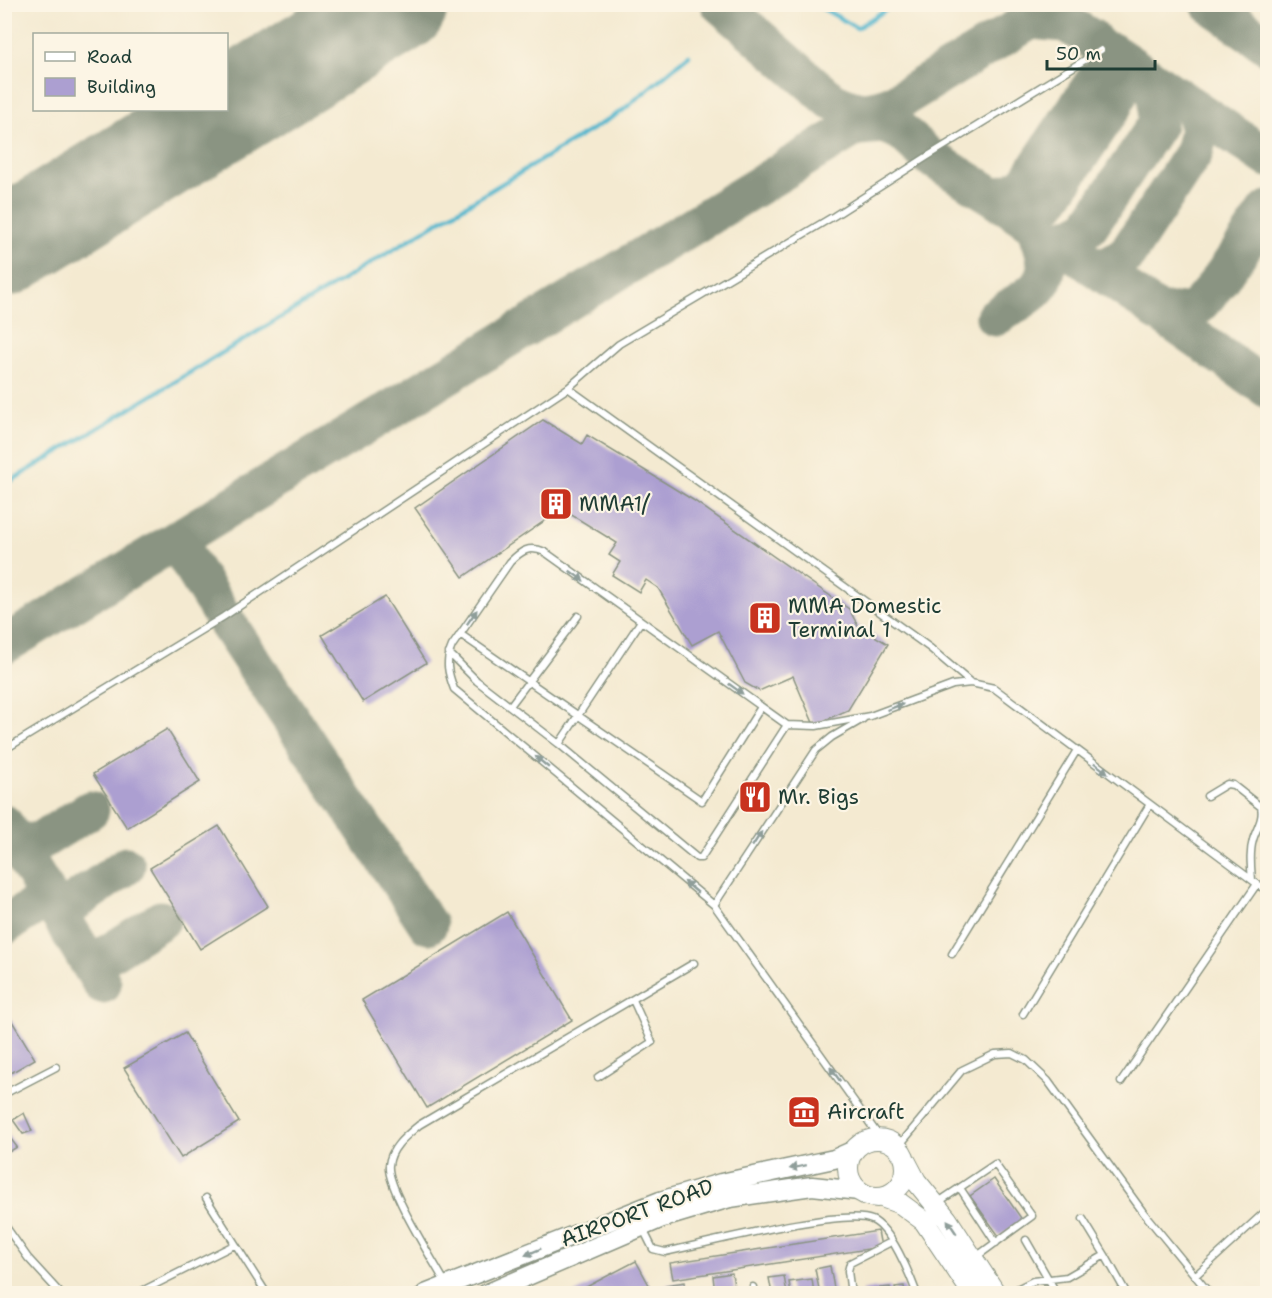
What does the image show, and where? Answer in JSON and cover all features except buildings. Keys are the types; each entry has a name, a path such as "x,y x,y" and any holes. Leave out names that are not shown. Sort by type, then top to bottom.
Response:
{"main road":[{"path":"973,1293 924,1221 901,1204 882,1197 866,1195 850,1179 848,1169 850,1158 861,1143 871,1140 895,1149 936,1204 996,1293"},
{"path":"882,1197 895,1192 906,1176 895,1149"},
{"name":"AIRPORT ROAD","path":"425,1293 660,1201 721,1183 834,1159 854,1150"},
{"name":"AIRPORT ROAD","path":"486,1293 660,1219 730,1198 812,1186 860,1191"}],"lane":[{"path":"4,750 223,617 568,388 619,344 834,216 1101,50"},
{"path":"568,388 930,648 971,683"},
{"path":"870,716 816,726 787,725 536,548 519,553 510,562 448,653 447,670 454,689 714,905 895,1149 962,1070 995,1054 1012,1053 1026,1060 1048,1081 1143,1212 1210,1293"},
{"path":"510,706 578,616"},
{"path":"559,744 641,621"},
{"path":"460,634 702,801 761,707"},
{"path":"448,653 477,681 559,744 698,858 701,858 787,725"},
{"path":"714,905 816,750 832,737 870,716 953,685 971,683 994,688 1268,892"},
{"path":"952,954 1077,750"},
{"path":"1121,1083 1255,882 1251,855 1253,840 1263,813 1261,807 1233,785 1227,784 1207,796"},
{"path":"1023,1014 1150,804"},
{"path":"447,1285 395,1191 388,1167 394,1149 419,1125 694,963"},
{"path":"598,1077 652,1042 633,1000"},
{"path":"4,1094 56,1066"},
{"path":"936,1204 995,1164 1032,1216 973,1259"},
{"path":"960,1188 996,1243"},
{"path":"206,1198 234,1245 267,1293"},
{"path":"1196,1275 1268,1209"},
{"path":"642,1227 653,1249 665,1252 823,1220 852,1218 872,1220 886,1232 910,1276 916,1293"},
{"path":"1083,1219 1127,1293"},
{"path":"4,1224 28,1258 61,1293"},
{"path":"1026,1240 1057,1293"},
{"path":"851,1293 848,1271 850,1263 891,1242"},
{"path":"136,1293 234,1245"},
{"path":"1007,1293 1033,1281 1067,1277 1105,1255"}],"waterway":[{"path":"815,4 857,28 895,4"},
{"path":"4,485 622,111 689,55"}],"taxiway":[{"path":"241,102 332,4"},
{"path":"720,4 831,100 848,108 862,111 893,104"},
{"path":"4,645 1057,4"},
{"path":"1210,4 1268,46"},
{"path":"1032,20 1065,23 1091,38 1101,50 1116,55 1268,158"},
{"path":"996,198 1017,190 1027,182 1095,80 1108,74 1114,64 1112,52"},
{"path":"1017,213 1032,212 1049,202 1113,106 1123,84 1116,55"},
{"path":"1055,240 1074,235 1089,226 1157,124 1158,100 1148,76"},
{"path":"1092,266 1109,265 1127,254 1194,152 1200,128 1193,107"},
{"path":"860,126 883,124 901,131 928,156 996,198 1268,389"},
{"path":"1156,311 1183,312 1192,310 1199,304 1219,280 1268,210"},
{"path":"995,317 1024,299 1042,282 1046,260 1035,226"},
{"path":"176,541 223,617 428,925"},
{"path":"13,838 27,843 42,840 90,810"},
{"path":"4,824 102,984"},
{"path":"53,903 69,906 126,866"},
{"path":"4,926 41,902 45,890"},
{"path":"86,957 100,959 161,920"}],"runway":[{"path":"228,110 399,4"},
{"path":"4,248 226,111"}],"place":[{"name":"MMA1/","path":"556,504"},
{"name":"MMA Domestic Terminal 1","path":"765,618"},
{"name":"Mr. Bigs","path":"755,797"},
{"name":"Aircraft","path":"804,1112"}]}
